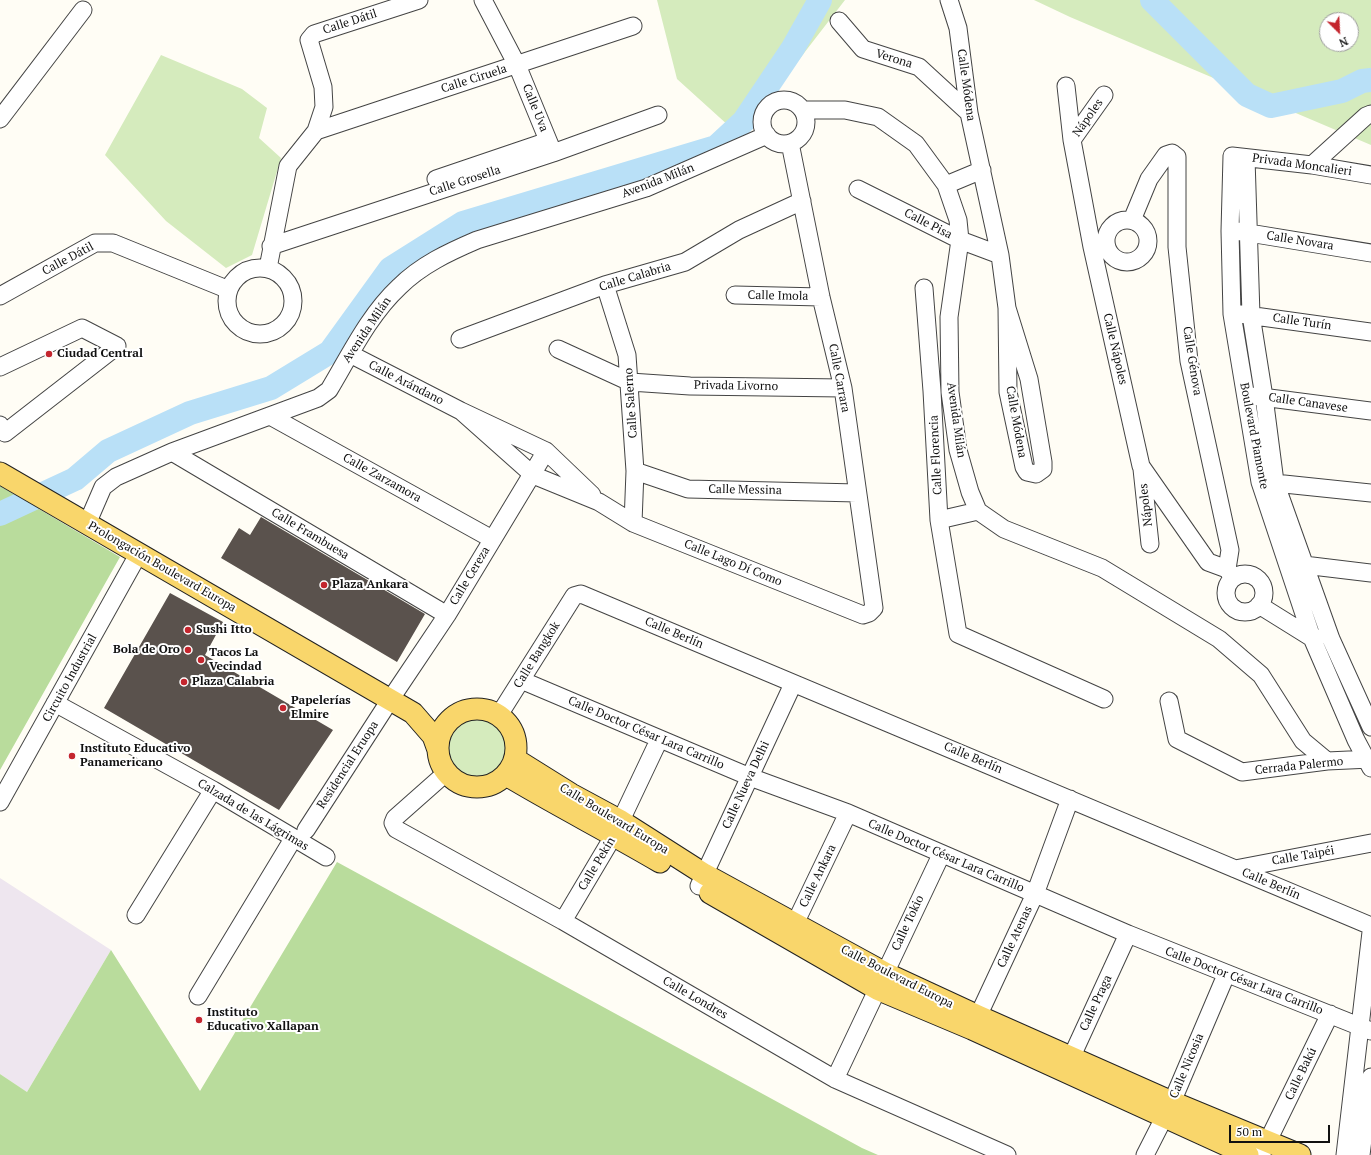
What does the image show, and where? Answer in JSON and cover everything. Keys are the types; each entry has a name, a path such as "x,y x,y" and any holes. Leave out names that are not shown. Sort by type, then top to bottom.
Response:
{"main road":[{"name":"Prolongación Boulevard Europa","path":"0,473 413,713 433,736 438,750"},
{"path":"475,709 488,710 499,715 508,723 514,734 516,747 510,767 495,783 482,786 469,786 457,781 447,772 441,762 438,750 439,739 443,730 452,718 463,712 475,709"},
{"name":"Prolongación Boulevard Europa","path":"413,713 452,718"},
{"name":"Calle Boulevard Europa","path":"510,767 567,802 617,828 702,880 792,931 827,959 881,981 1168,1110 1264,1148 1300,1155"},
{"name":"Calle Boulevard Europa","path":"1168,1110 1248,1155"}],"street":[{"name":"Calle Dátil","path":"268,268 272,240 288,166 316,131 324,107 323,87 309,40 314,34 419,0"},
{"name":"Calle Uva","path":"482,0 517,65 550,147"},
{"name":"Calle Módena","path":"949,0 958,28 969,113 1000,255 1007,308 1008,392 1024,467 1027,472 1036,474 1043,469 1043,462 1029,379 1007,308"},
{"path":"0,120 83,10"},
{"name":"Verona","path":"839,21 863,49 919,67 969,113"},
{"name":"Calle Ciruela","path":"316,131 633,26"},
{"name":"Calle Nápoles","path":"1066,86 1072,140 1099,245 1141,466 1208,562 1230,573 1245,574 1256,578 1263,587 1262,600 1259,605"},
{"name":"Nápoles","path":"1072,140 1104,96"},
{"path":"778,101 792,101 803,110 806,116 805,130 796,141 790,144 777,143 767,135 763,129 764,115 772,104 778,101"},
{"name":"Avenida Milán","path":"803,110 845,110 878,117 916,144 946,186 958,220 960,240 949,317 950,392 958,450 970,492 978,511"},
{"path":"1312,165 1366,116 1371,114"},
{"name":"Calle Grosella","path":"272,240 550,147 658,115"},
{"name":"Avenida Milán","path":"82,521 104,487 116,477 172,452 318,398 329,390 379,309 398,287 423,267 451,251 477,240 646,188 767,135"},
{"name":"Calle Carrara","path":"790,144 821,298 843,388 874,608 869,613"},
{"name":"Calle Génova","path":"1132,220 1149,179 1166,155 1172,153 1177,157 1177,247 1189,361 1230,550 1230,573"},
{"name":"Privada Moncalieri","path":"1239,157 1312,165 1371,175"},
{"name":"Boulevard Piamonte","path":"1239,157 1230,231 1232,314 1246,396 1267,482 1297,567 1371,727"},
{"name":"Boulevard Piamonte","path":"1239,157 1247,232 1251,315 1264,397 1267,482"},
{"path":"946,186 982,170"},
{"name":"Calle Pisa","path":"858,189 960,240 1000,255"},
{"name":"Calle Calabria","path":"460,339 605,285 685,262 739,230 802,201"},
{"path":"1124,219 1132,220 1140,223 1145,230 1148,238 1148,246 1144,254 1134,261 1121,261 1099,245 1110,228 1116,222 1124,219"},
{"name":"Calle Novara","path":"1230,231 1247,232 1371,253"},
{"name":"Calle Dátil","path":"0,296 95,243 113,243 229,290"},
{"path":"258,268 268,268 279,273 287,281 292,291 294,302 289,319 276,331 265,334 254,334 243,330 234,322 228,312 226,301 233,281 244,272 258,268"},
{"name":"Calle Salerno","path":"605,285 627,355 635,471 633,523"},
{"name":"Calle Florencia","path":"924,288 932,391 939,520 958,634 1104,699"},
{"name":"Calle Imola","path":"735,296 821,298"},
{"name":"Calle Turín","path":"1232,314 1251,315 1371,332"},
{"path":"0,367 82,328 117,346 5,433 0,425"},
{"path":"558,349 630,382"},
{"name":"Calle Arándano","path":"350,354 461,411 546,451"},
{"name":"Privada Livorno","path":"630,382 690,386 843,388"},
{"path":"932,391 950,392"},
{"name":"Calle Canavese","path":"1246,396 1371,411"},
{"name":"Calle Arándano","path":"461,411 533,475"},
{"name":"Calle Zarzamora","path":"272,416 492,539"},
{"name":"Calle Cereza","path":"390,700 447,615 492,539 533,475 546,451"},
{"name":"Calle Lago Dí Como","path":"546,451 599,502"},
{"name":"Calle Frambuesa","path":"172,452 447,615"},
{"name":"Nápoles","path":"1141,466 1150,544"},
{"name":"Calle Messina","path":"635,471 688,489 857,493"},
{"name":"Calle Lago Dí Como","path":"533,475 599,502 633,523 863,615 869,613"},
{"path":"1267,482 1371,493"},
{"path":"939,520 978,511 1004,529 1102,568 1219,639 1261,675 1303,741 1327,761"},
{"name":"Circuito Industrial","path":"0,802 139,553"},
{"path":"1297,567 1371,573"},
{"name":"Boulevard Piamonte","path":"1297,567 1312,638 1363,740 1369,762"},
{"path":"1230,573 1226,594 1231,606 1236,610 1248,611 1259,605 1312,638 1331,639"},
{"name":"Calle Berlín","path":"574,596 581,594 1371,926"},
{"name":"Calle Bangkok","path":"499,715 574,596"},
{"name":"Calle Doctor César Lara Carrillo","path":"520,680 659,740 750,777 848,814 1128,934 1226,974 1366,1028"},
{"name":"Calle Nueva Delhi","path":"702,880 793,684"},
{"name":"Residencial Eruopa","path":"198,996 299,834 390,700"},
{"name":"Cerrada Palermo","path":"1169,701 1176,739 1242,772 1327,761 1369,762"},
{"name":"Calzada de las Lágrimas","path":"56,703 213,790 299,834 326,857"},
{"name":"Calle Pekín","path":"563,921 617,828 659,740"},
{"name":"Calle Londres","path":"447,772 395,818 394,823 396,828 563,921 835,1079 1007,1155"},
{"path":"136,915 213,790"},
{"name":"Calle Atenas","path":"975,1023 1035,894 1070,799"},
{"name":"Calle Ankara","path":"792,931 848,814"},
{"name":"Calle Taipéi","path":"1235,869 1371,843"},
{"name":"Calle Tokio","path":"835,1079 941,855"},
{"path":"1345,1155 1366,1028 1371,932"},
{"name":"Calle Praga","path":"1068,1064 1128,934"},
{"name":"Calle Nicosia","path":"1145,1155 1168,1110 1226,974"},
{"name":"Calle Bakú","path":"1264,1148 1330,1014"},
{"path":"1361,1155 1371,1077"}],"shaded area":[{"path":"0,878 111,950 27,1092 0,1074"}],"green space":[{"path":"657,0 845,0 740,136 677,79"},
{"path":"1034,0 1371,0 1371,145 1070,17"},
{"path":"161,55 242,89 267,108 259,138 281,158 252,255 226,268 166,221 105,155"},
{"path":"0,486 120,557 0,770"},
{"path":"475,717 487,720 497,726 503,736 506,748 503,760 497,770 487,776 475,779 463,776 453,770 447,760 444,748 447,736 453,726 463,720"},
{"path":"337,862 862,1148 878,1155 0,1155 0,1074 27,1092 111,950 200,1091"}],"building":[{"name":"Plaza Ankara","path":"261,517 425,614 397,662 221,558 239,528 250,535"},
{"name":"Plaza Calabria","path":"170,593 223,622 205,655 333,730 279,810 104,708"}],"waterway":[{"path":"0,514 75,479 108,451 190,413 271,388 330,352 390,269 463,223 716,147 744,121 793,48 820,0"},
{"path":"1152,0 1247,95 1271,106 1342,91 1362,81 1371,80"}],"place":[{"name":"Ciudad Central","path":"49,354"},
{"name":"Plaza Ankara","path":"324,585"},
{"name":"Sushi Itto","path":"188,630"},
{"name":"Bola de Oro","path":"188,650"},
{"name":"Tacos La Vecindad","path":"201,660"},
{"name":"Plaza Calabria","path":"184,682"},
{"name":"Papelerías Elmire","path":"283,708"},
{"name":"Instituto Educativo Panamericano","path":"72,756"},
{"name":"Instituto Educativo Xallapan","path":"199,1020"}]}
